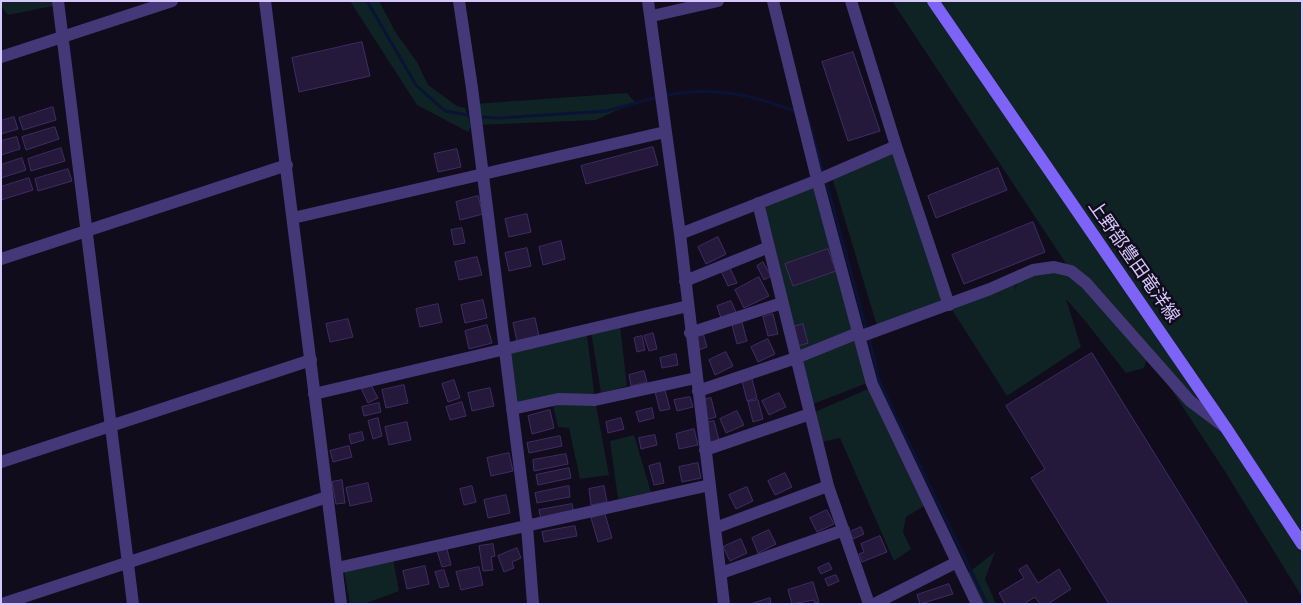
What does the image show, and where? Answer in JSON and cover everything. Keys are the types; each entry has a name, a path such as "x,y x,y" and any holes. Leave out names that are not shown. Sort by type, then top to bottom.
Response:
{"main road":[{"name":"上野部豊田竜洋線","path":"933,1 1226,428 1302,544"}],"street":[{"path":"58,1 133,604"},
{"path":"1,57 172,1"},
{"path":"265,1 341,604"},
{"path":"460,1 527,526 532,604"},
{"path":"648,1 652,16 665,132 680,234 690,333 724,604"},
{"path":"652,16 718,1"},
{"path":"773,1 817,179 872,384 977,604"},
{"path":"851,1 896,146 949,305"},
{"path":"293,218 665,132"},
{"path":"680,234 896,146"},
{"path":"1,259 287,165"},
{"path":"758,203 828,486 869,604"},
{"path":"685,281 768,248"},
{"path":"512,409 558,399 595,400 697,384 796,358 949,305 1033,270 1054,267 1071,271 1086,283 1190,401 1226,428"},
{"path":"690,333 782,303"},
{"path":"314,394 688,306"},
{"path":"1,462 311,360"},
{"path":"705,450 810,414"},
{"path":"337,568 710,486"},
{"path":"715,528 828,486"},
{"path":"6,603 328,497"},
{"path":"721,573 844,530"},
{"path":"874,604 957,562"}],"green space":[{"path":"1,1 58,1 58,5 8,15 1,6"},
{"path":"350,1 379,1 396,33 417,62 428,85 457,106 465,108 471,126 468,132 417,105"},
{"path":"892,1 1302,1 1302,597 1226,473 1148,354 1144,368 1126,373 1066,299 1081,347 1007,396 949,305 1016,278 1015,291 1019,276 1071,271"},
{"path":"627,93 635,102 596,120 477,125 474,104"},
{"path":"898,150 946,306 877,326 832,177"},
{"path":"818,183 867,383 808,406 758,203"},
{"path":"620,326 627,386 601,393 591,332"},
{"path":"587,335 595,400 609,475 580,479 569,428 558,427 552,401 512,409 505,352"},
{"path":"868,389 924,506 906,517 903,532 911,549 894,561 840,438 817,443 810,414"},
{"path":"634,435 651,492 618,499 610,441"},
{"path":"995,552 985,579 996,604 977,604 964,576"},
{"path":"393,559 399,591 364,604 350,604 344,570"}],"building":[{"path":"362,42 370,76 299,92 292,58"},
{"path":"853,52 880,131 848,141 822,62"},
{"path":"53,107 56,120 23,130 19,118"},
{"path":"14,117 18,129 1,134 1,121"},
{"path":"55,127 59,139 26,150 22,137"},
{"path":"17,137 20,149 1,155 1,141"},
{"path":"653,147 658,165 586,184 581,166"},
{"path":"61,148 65,161 31,171 28,159"},
{"path":"457,149 461,167 438,172 434,154"},
{"path":"22,158 26,170 1,178 1,165"},
{"path":"998,168 1007,190 936,218 928,196"},
{"path":"68,169 72,181 38,191 35,179"},
{"path":"29,178 33,190 1,200 1,187"},
{"path":"478,196 483,214 460,220 456,202"},
{"path":"527,214 531,232 509,237 505,219"},
{"path":"1033,222 1045,252 964,284 952,255"},
{"path":"462,228 465,243 454,245 451,230"},
{"path":"718,237 726,254 706,264 698,247"},
{"path":"561,241 565,259 543,265 539,247"},
{"path":"527,248 531,266 509,271 505,253"},
{"path":"828,249 836,271 793,286 785,264"},
{"path":"477,257 482,275 459,280 455,262"},
{"path":"763,262 771,276 764,280 757,266"},
{"path":"730,268 737,283 728,286 721,271"},
{"path":"759,277 769,296 744,308 735,290"},
{"path":"483,300 487,318 465,323 461,305"},
{"path":"731,301 736,312 721,318 717,306"},
{"path":"438,304 442,322 420,327 416,309"},
{"path":"773,314 778,334 768,336 763,317"},
{"path":"535,318 539,336 517,341 513,323"},
{"path":"348,319 353,337 330,342 326,324"},
{"path":"742,322 747,341 737,344 732,325"},
{"path":"803,324 808,343 798,346 793,327"},
{"path":"487,325 492,343 469,349 465,331"},
{"path":"653,333 657,349 649,351 644,336"},
{"path":"703,333 707,347 699,350 694,336"},
{"path":"642,336 645,350 637,352 634,338"},
{"path":"768,339 775,354 758,362 751,347"},
{"path":"726,352 733,366 715,375 709,360"},
{"path":"1092,353 1248,604 1109,604 1031,478 1045,469 1006,406"},
{"path":"676,354 678,365 662,368 660,358"},
{"path":"644,371 647,382 631,386 629,375"},
{"path":"752,379 757,398 747,401 742,381"},
{"path":"454,380 460,398 448,402 442,384"},
{"path":"370,383 378,398 368,403 361,388"},
{"path":"404,385 408,403 386,408 382,390"},
{"path":"490,388 494,406 472,411 468,393"},
{"path":"665,390 670,409 660,411 655,392"},
{"path":"779,393 786,407 769,415 762,401"},
{"path":"690,397 693,407 677,411 674,400"},
{"path":"711,398 716,417 705,420 701,400"},
{"path":"758,400 763,419 753,422 748,402"},
{"path":"462,402 466,416 450,420 446,407"},
{"path":"379,403 381,412 364,416 362,407"},
{"path":"652,408 654,418 639,422 636,412"},
{"path":"550,410 554,428 532,434 528,416"},
{"path":"737,411 744,425 726,433 720,419"},
{"path":"378,418 382,436 373,439 368,421"},
{"path":"621,418 624,429 608,433 606,422"},
{"path":"714,421 719,440 708,443 704,423"},
{"path":"407,422 411,440 389,445 385,427"},
{"path":"694,429 698,445 679,449 676,434"},
{"path":"362,432 364,440 351,444 349,435"},
{"path":"655,435 657,445 641,449 639,438"},
{"path":"560,436 562,446 529,453 527,443"},
{"path":"349,446 352,457 333,462 330,451"},
{"path":"509,453 513,471 491,476 487,458"},
{"path":"566,454 568,464 534,471 533,460"},
{"path":"660,463 664,483 654,485 649,466"},
{"path":"698,463 701,478 682,482 679,467"},
{"path":"569,468 571,478 538,485 536,475"},
{"path":"785,473 792,487 775,495 768,481"},
{"path":"342,480 345,503 336,504 332,482"},
{"path":"368,483 372,501 350,506 346,488"},
{"path":"472,486 476,502 464,505 460,489"},
{"path":"569,486 570,497 537,503 535,493"},
{"path":"604,486 607,502 591,505 589,489"},
{"path":"747,487 753,501 736,509 729,495"},
{"path":"506,495 510,513 488,518 484,500"},
{"path":"572,504 574,514 541,520 539,510"},
{"path":"827,510 834,524 817,532 810,518"},
{"path":"605,514 612,538 598,542 591,518"},
{"path":"575,526 577,536 544,542 542,532"},
{"path":"861,527 864,534 853,539 850,532"},
{"path":"769,530 776,544 758,553 752,538"},
{"path":"880,536 887,552 862,562 859,554 864,552 861,544"},
{"path":"741,539 747,553 730,561 723,547"},
{"path":"493,544 495,556 491,557 493,570 483,571 479,546"},
{"path":"517,548 521,558 512,562 514,568 504,572 498,556"},
{"path":"447,549 451,565 442,567 437,551"},
{"path":"829,563 832,569 821,574 818,568"},
{"path":"1027,565 1038,583 1059,569 1071,589 1048,604 1040,604 1035,597 1024,604 1005,604 999,593 1024,578 1019,570"},
{"path":"425,566 429,584 407,589 403,571"},
{"path":"479,567 483,585 461,590 456,572"},
{"path":"444,570 449,586 440,588 435,572"},
{"path":"836,575 839,581 828,586 825,579"},
{"path":"813,582 819,602 815,603 814,600 792,604 788,590"},
{"path":"949,584 953,594 920,604 917,595"},
{"path":"770,598 771,604 751,604"}],"waterway":[{"path":"367,1 416,85 445,111 473,116"},
{"path":"664,96 698,91 732,94 765,101 797,112"},
{"path":"479,117 499,118 606,111 658,97"},
{"path":"805,116 808,117 824,175"},
{"path":"826,181 867,332"},
{"path":"869,338 880,383 987,604"}]}
